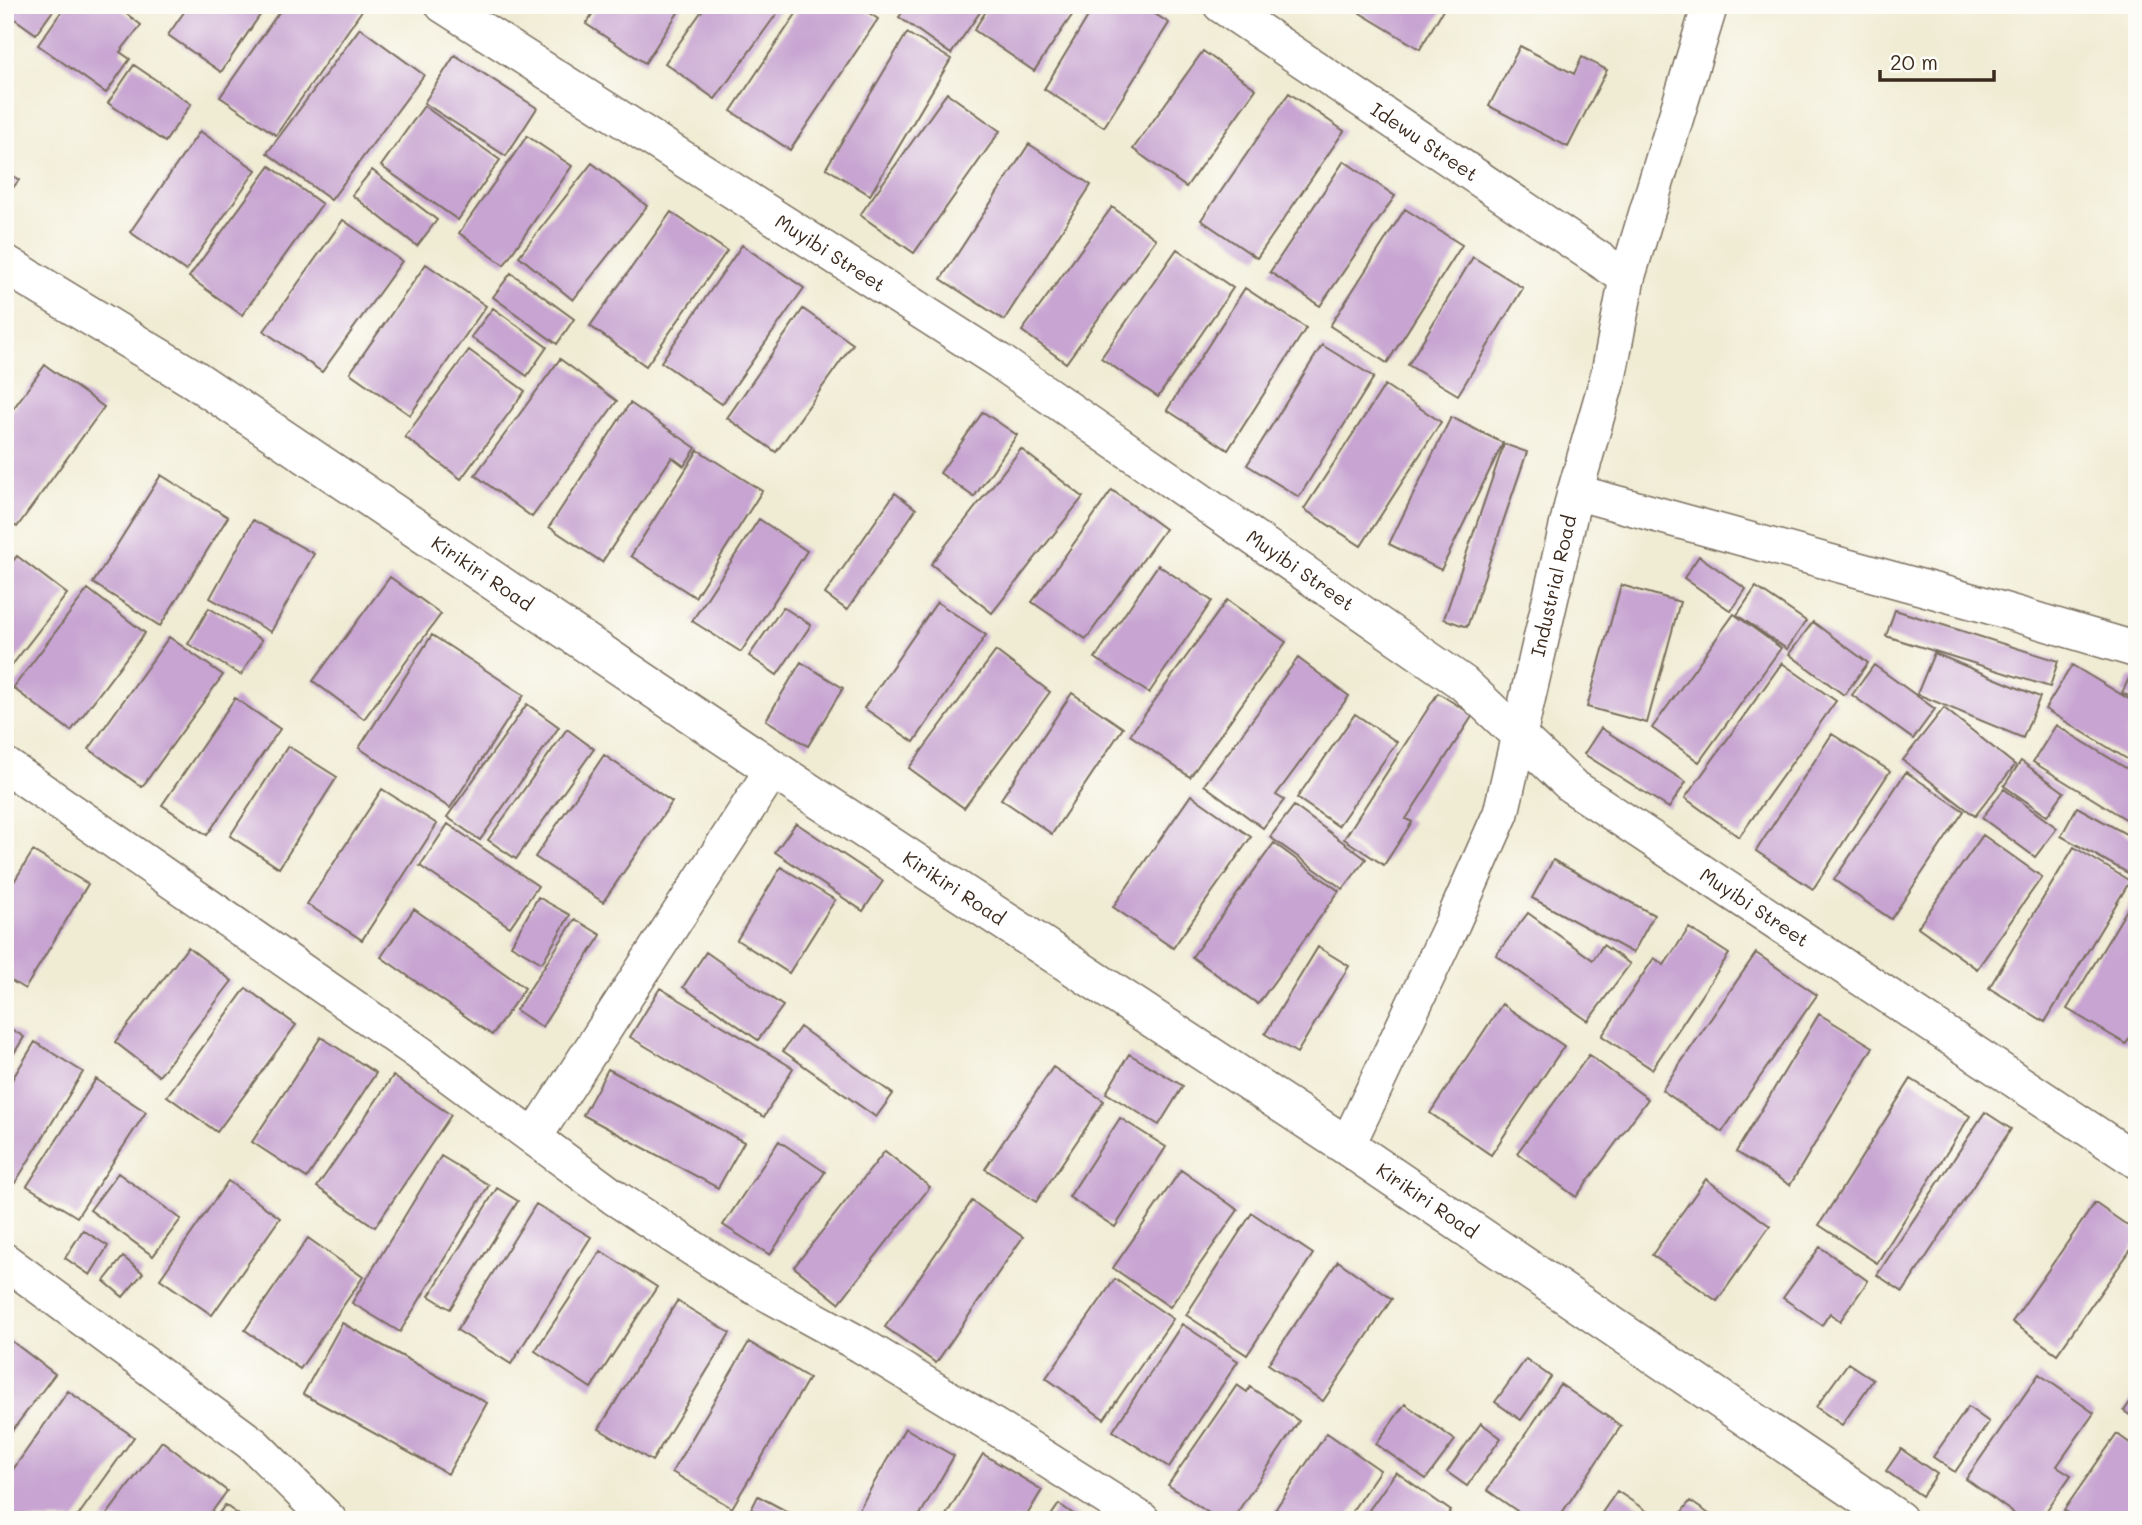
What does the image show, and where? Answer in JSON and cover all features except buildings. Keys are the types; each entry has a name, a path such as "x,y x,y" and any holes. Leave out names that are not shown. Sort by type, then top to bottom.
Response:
{"main road":[{"name":"Kirikiri Road","path":"5,264 194,379 773,769 1347,1146 1898,1520"}],"street":[{"name":"Muyibi Street","path":"443,5 999,361 1463,683 1572,786 2131,1146"},
{"name":"Idewu Street","path":"1221,5 1627,278"},
{"name":"Industrial Road","path":"1347,1146 1452,924 1501,813 1575,492 1609,373 1627,278 1710,5"},
{"path":"1575,492 1982,604 2137,650"},
{"path":"5,765 396,1036 535,1136 614,1197 737,1277 861,1345 1142,1520"},
{"path":"535,1136 773,769"},
{"path":"5,1261 254,1445 329,1520"}]}
